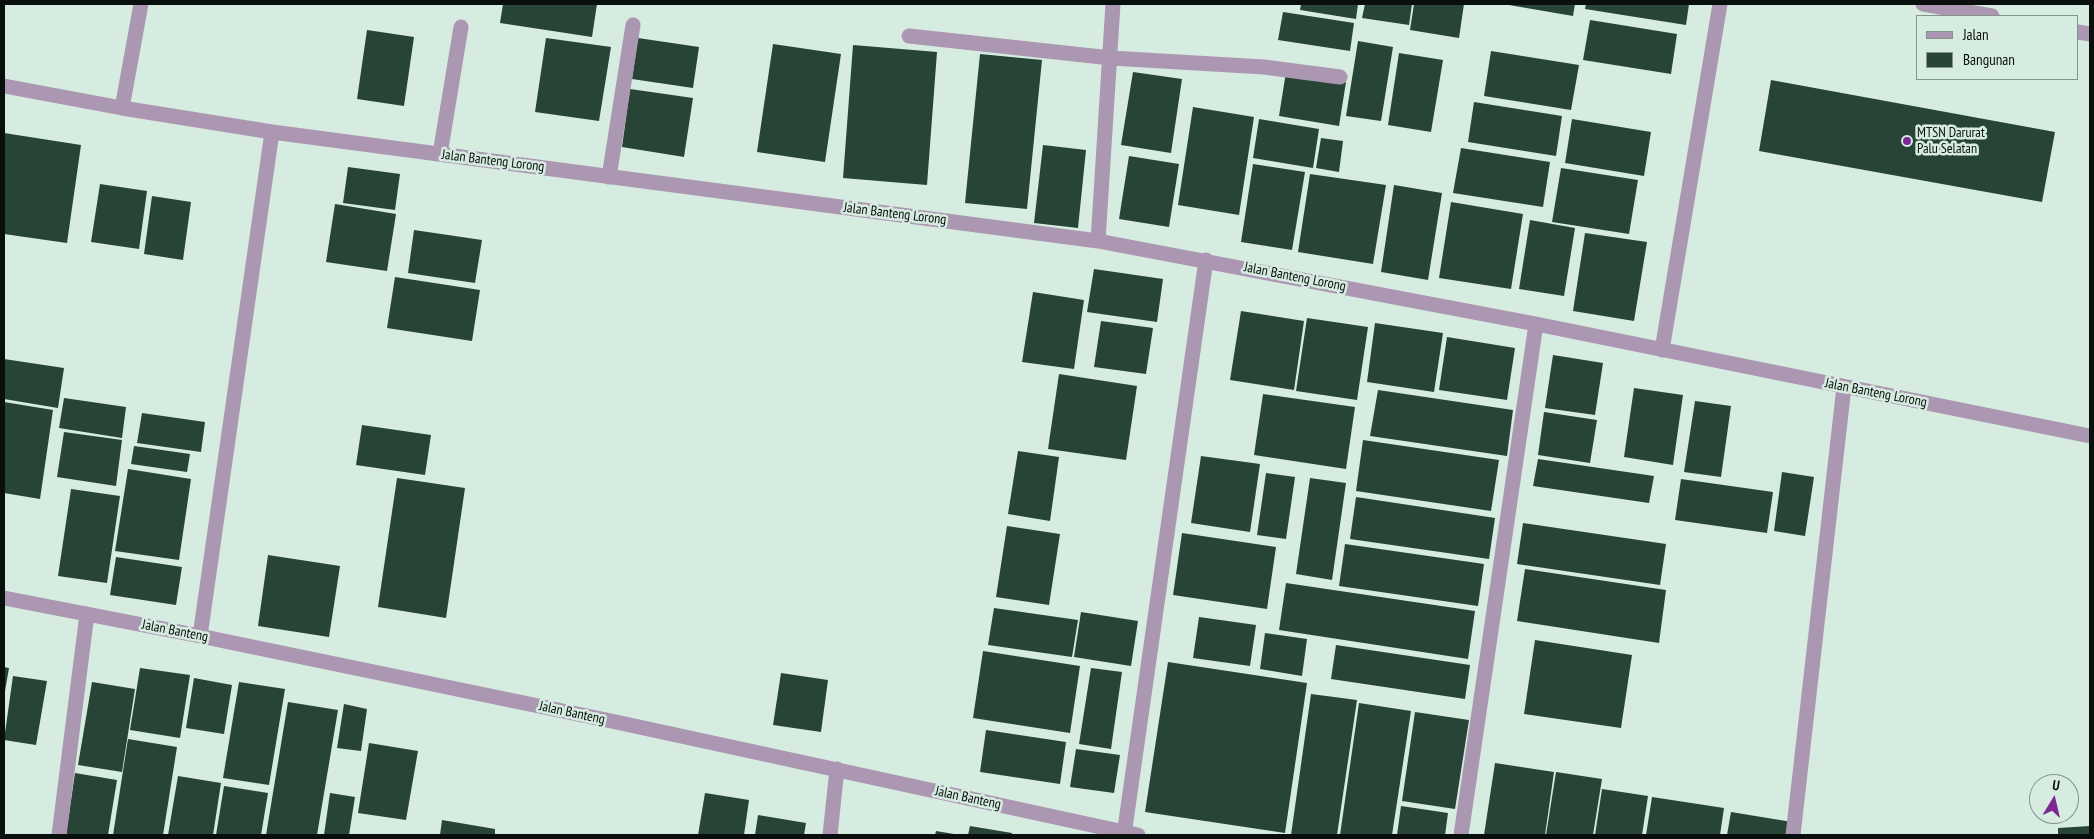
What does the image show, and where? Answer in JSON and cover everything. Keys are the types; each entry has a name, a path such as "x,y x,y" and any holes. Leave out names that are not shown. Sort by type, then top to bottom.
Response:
{"street":[{"path":"122,108 141,4"},
{"path":"1098,241 1114,4"},
{"path":"1662,350 1720,4"},
{"path":"1923,4 1986,15"},
{"path":"609,176 633,25"},
{"path":"440,154 461,27"},
{"path":"909,36 1111,58 1264,67 1340,77"},
{"name":"Jalan Banteng Lorong","path":"4,86 122,108 272,132 1098,241 1536,324 2090,436"},
{"path":"200,636 272,132"},
{"path":"1129,834 1206,260"},
{"path":"1461,835 1536,324"},
{"path":"1793,835 1844,387"},
{"name":"Jalan Banteng","path":"4,598 200,636 837,769 1129,834"},
{"path":"59,835 87,614"},
{"path":"830,835 837,769"}],"building":[{"path":"503,4 597,4 592,37 500,23"},
{"path":"1301,4 1358,4 1356,19 1300,10"},
{"path":"1365,4 1412,4 1409,25 1362,18"},
{"path":"1414,4 1464,4 1459,38 1410,30"},
{"path":"1503,4 1575,4 1573,16"},
{"path":"1586,4 1689,4 1686,25 1585,9"},
{"path":"1283,12 1354,23 1350,51 1278,40"},
{"path":"1590,20 1677,34 1671,74 1583,60"},
{"path":"367,30 414,37 404,106 357,99"},
{"path":"546,38 611,47 599,121 535,112"},
{"path":"638,38 699,47 693,88 632,79"},
{"path":"1358,41 1393,47 1381,121 1346,116"},
{"path":"773,44 841,54 825,162 757,152"},
{"path":"853,45 937,52 927,185 843,178"},
{"path":"1491,51 1579,65 1571,110 1484,96"},
{"path":"1399,53 1443,60 1431,132 1388,125"},
{"path":"980,54 1042,60 1027,209 965,203"},
{"path":"1133,72 1182,79 1171,153 1121,145"},
{"path":"1286,72 1346,82 1339,126 1279,116"},
{"name":"MTSN Darurat Palu Selatan","path":"1771,80 2055,132 2042,202 1759,151"},
{"path":"630,89 693,98 684,157 622,147"},
{"path":"1474,102 1562,116 1556,156 1468,142"},
{"path":"1193,107 1254,117 1239,215 1178,205"},
{"path":"1259,119 1319,129 1313,168 1253,158"},
{"path":"1572,119 1651,132 1644,176 1565,163"},
{"path":"4,133 81,145 67,243 4,234"},
{"path":"1321,138 1343,141 1339,172 1316,168"},
{"path":"1043,145 1086,150 1078,228 1034,223"},
{"path":"1461,148 1550,162 1543,207 1453,193"},
{"path":"1129,156 1179,164 1169,227 1119,219"},
{"path":"1253,164 1305,172 1292,250 1241,242"},
{"path":"348,167 400,174 395,210 343,203"},
{"path":"1561,168 1638,180 1629,234 1552,222"},
{"path":"1310,174 1386,185 1373,264 1298,252"},
{"path":"100,184 147,191 139,249 91,242"},
{"path":"1394,185 1442,193 1428,280 1381,272"},
{"path":"152,196 191,202 183,260 144,254"},
{"path":"1451,202 1523,214 1511,289 1439,278"},
{"path":"335,204 396,214 387,271 326,262"},
{"path":"1530,220 1575,228 1564,296 1519,289"},
{"path":"414,230 482,240 475,283 408,273"},
{"path":"1585,233 1647,242 1634,321 1573,311"},
{"path":"1094,269 1163,279 1157,322 1087,312"},
{"path":"395,277 480,290 472,341 387,328"},
{"path":"1033,292 1084,300 1074,369 1022,362"},
{"path":"1241,311 1304,321 1294,390 1230,380"},
{"path":"1307,318 1368,327 1357,400 1296,391"},
{"path":"1101,321 1153,328 1146,374 1094,367"},
{"path":"1375,323 1443,333 1434,392 1367,382"},
{"path":"1447,337 1515,348 1507,400 1439,390"},
{"path":"1553,355 1603,363 1595,415 1545,408"},
{"path":"4,359 64,368 58,408 4,399"},
{"path":"1059,374 1137,386 1126,460 1048,449"},
{"path":"1634,388 1683,395 1673,465 1624,457"},
{"path":"1378,390 1513,410 1507,456 1370,436"},
{"path":"1263,394 1355,407 1346,469 1254,455"},
{"path":"64,398 126,407 122,438 59,428"},
{"path":"1695,401 1731,406 1721,477 1684,472"},
{"path":"4,402 53,410 40,499 4,493"},
{"path":"1544,412 1597,420 1590,463 1538,455"},
{"path":"142,413 205,422 201,452 137,443"},
{"path":"362,425 431,435 425,475 356,465"},
{"path":"64,432 122,440 116,486 57,477"},
{"path":"1363,440 1499,460 1491,511 1356,491"},
{"path":"134,446 190,454 187,472 131,464"},
{"path":"1018,451 1059,457 1050,521 1008,514"},
{"path":"1201,456 1260,464 1250,532 1191,523"},
{"path":"1538,459 1654,476 1649,503 1533,486"},
{"path":"128,469 191,479 179,560 115,551"},
{"path":"1782,472 1814,477 1805,536 1774,531"},
{"path":"1266,473 1295,477 1286,539 1257,535"},
{"path":"397,478 465,488 446,618 378,607"},
{"path":"1310,478 1346,483 1332,580 1296,574"},
{"path":"1681,479 1773,492 1767,533 1675,520"},
{"path":"71,489 120,496 107,583 58,576"},
{"path":"1356,497 1495,518 1489,559 1350,539"},
{"path":"1523,523 1666,544 1660,585 1517,564"},
{"path":"1007,526 1060,534 1049,605 996,597"},
{"path":"1182,533 1276,547 1267,609 1173,595"},
{"path":"1345,544 1484,564 1478,606 1339,586"},
{"path":"268,555 340,566 329,637 258,626"},
{"path":"116,557 182,567 176,605 110,595"},
{"path":"1525,569 1666,590 1659,643 1517,621"},
{"path":"1286,583 1475,611 1468,659 1279,630"},
{"path":"994,608 1078,620 1072,657 988,645"},
{"path":"1081,612 1138,621 1131,666 1074,657"},
{"path":"1199,617 1256,625 1250,666 1193,658"},
{"path":"1265,633 1307,639 1302,676 1260,669"},
{"path":"1535,640 1632,655 1621,728 1524,714"},
{"path":"1336,645 1470,665 1465,699 1331,679"},
{"path":"983,651 1080,666 1070,733 973,718"},
{"path":"1168,662 1307,683 1285,833 1145,812"},
{"path":"4,667 9,668 5,691 4,691"},
{"path":"140,668 190,675 180,738 130,730"},
{"path":"1091,668 1122,672 1111,749 1079,744"},
{"path":"781,673 828,680 821,732 773,725"},
{"path":"13,676 47,681 36,745 4,740"},
{"path":"194,678 232,685 224,734 186,728"},
{"path":"92,682 135,689 122,772 78,765"},
{"path":"239,682 285,689 269,785 223,778"},
{"path":"1311,694 1357,700 1337,835 1291,835"},
{"path":"288,702 338,710 317,835 266,835"},
{"path":"1359,703 1411,711 1392,835 1340,835"},
{"path":"344,704 367,709 361,751 337,748"},
{"path":"1415,712 1469,720 1455,809 1402,801"},
{"path":"986,730 1066,742 1060,784 980,772"},
{"path":"128,739 177,747 163,835 113,835"},
{"path":"369,743 418,751 406,820 358,813"},
{"path":"1076,749 1120,755 1114,793 1070,787"},
{"path":"1495,763 1554,772 1545,835 1484,835"},
{"path":"1556,772 1602,779 1593,835 1546,835"},
{"path":"75,773 117,780 108,835 66,835"},
{"path":"178,776 221,783 213,835 168,835"},
{"path":"224,786 268,793 261,835 216,835"},
{"path":"1602,789 1648,796 1642,835 1595,835"},
{"path":"330,793 355,797 349,835 324,835"},
{"path":"705,793 749,800 744,835 698,835"},
{"path":"1652,797 1724,808 1720,835 1646,835"},
{"path":"1401,806 1448,813 1445,835 1397,835"},
{"path":"1731,812 1792,822 1790,835 1727,835"},
{"path":"758,815 806,823 804,835 755,835"},
{"path":"442,820 495,829 495,835 440,835"},
{"path":"970,826 1012,833 1012,835 968,835"},
{"path":"2090,826 2090,835 2058,835 2058,828"},
{"path":"936,831 954,834 954,835 935,835"}],"place":[{"name":"MTSN Darurat Palu Selatan","path":"1907,141"}]}
